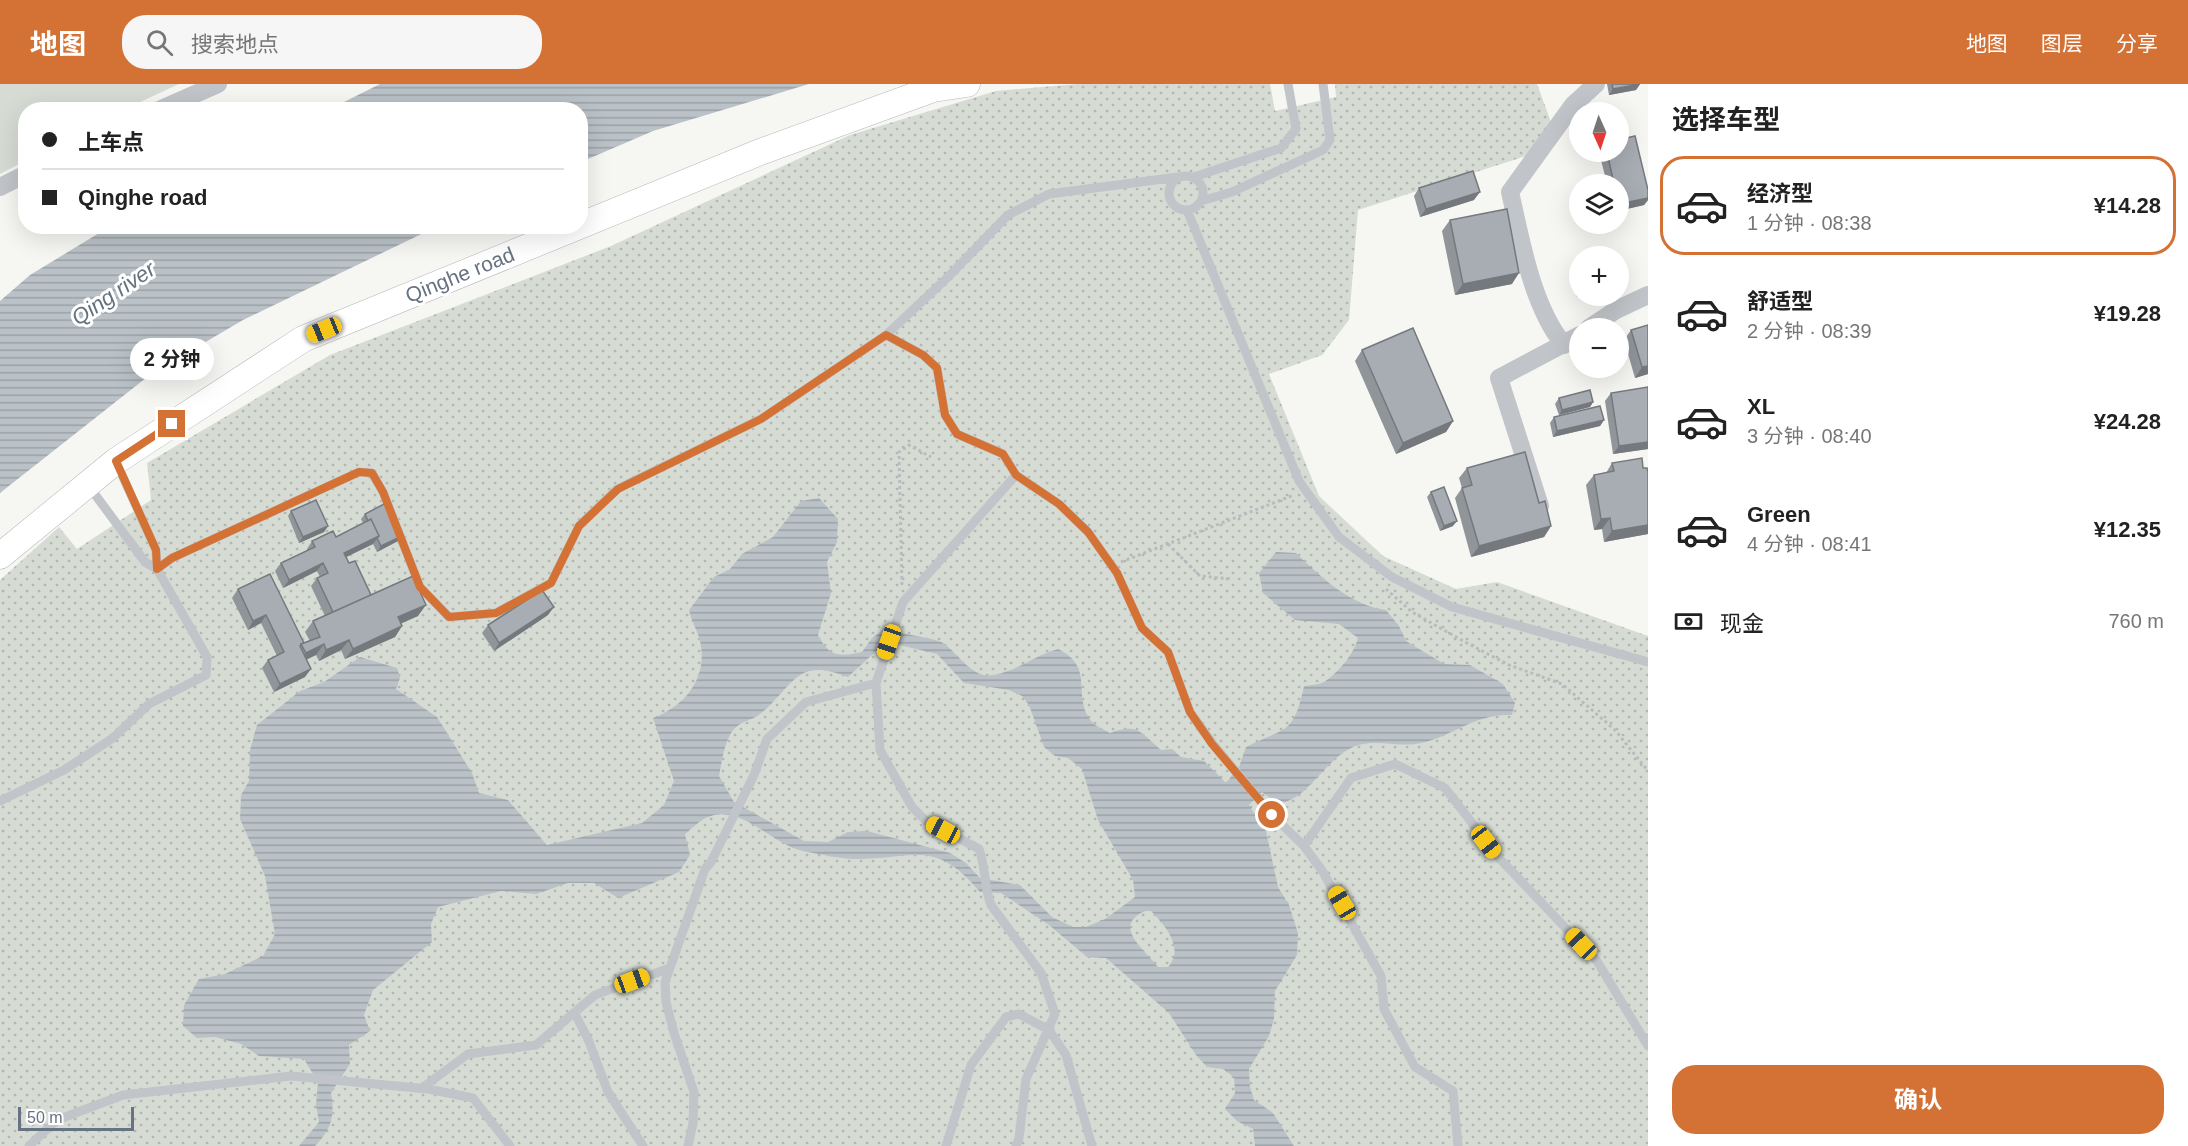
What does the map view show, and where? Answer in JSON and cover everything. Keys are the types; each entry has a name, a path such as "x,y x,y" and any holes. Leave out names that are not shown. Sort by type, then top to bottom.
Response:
{"street":[{"path":"177,102 218,84"},
{"name":"Qinghe road","path":"588,222 760,152 933,89 967,84"},
{"path":"1569,339 1555,334 1542,305 1524,253 1510,192 1573,105 1596,84"},
{"path":"0,187 18,178"},
{"name":"Qinghe road","path":"0,556 86,483 116,461 303,339 560,234"},
{"path":"1604,318 1648,295"},
{"path":"1540,506 1499,378 1569,342"}],"lane":[{"path":"157,569 172,558 359,472 372,473 383,492 420,587 449,617 496,613 551,583 579,526 618,489 761,419 886,335 947,278 1008,215 1049,194 1178,177 1194,177 1281,148 1296,129 1288,84"},
{"path":"1178,177 1170,185 1169,197 1176,207 1187,210 1201,201 1232,192 1323,150 1330,140 1323,84"},
{"path":"1194,177 1202,185 1201,201"},
{"path":"1187,210 1299,481 1339,537 1392,576 1452,607 1648,662"},
{"path":"886,335 923,355 937,368 945,415 957,434 1003,454 1016,475 1066,511 1088,532 1111,565 1142,628 1168,652 1190,712 1212,744 1272,815 1304,846 1329,881 1381,976 1384,1009 1415,1067 1453,1091 1458,1146"},
{"path":"0,801 64,770 113,738 149,704 206,675 207,657 157,569 156,550 116,461"},
{"path":"1016,475 903,602 876,683 880,750 912,807 925,820 979,849 986,869 987,896 991,906 1041,973 1055,1014 1026,1079 1016,1146"},
{"path":"86,483 118,522 145,562 157,569"},
{"path":"688,1146 693,1123 694,1092 666,1002 665,982 705,869 711,862 754,775 767,739 806,702 876,683"},
{"path":"1304,846 1351,778 1395,764 1445,789 1500,860 1597,961 1648,1046"},
{"path":"422,1088 468,1054 536,1045 595,995 670,968"},
{"path":"575,1014 588,1039 608,1092 643,1146"},
{"path":"946,1146 971,1065 1006,1017 1019,1014 1049,1030 1066,1055 1092,1146"},
{"path":"29,1146 57,1120 123,1095 291,1076 422,1088 473,1098 510,1146"}],"path":[{"path":"903,602 899,452 909,445 931,457"},
{"path":"1111,565 1305,490"},
{"path":"1168,544 1200,576 1231,579"},
{"path":"1385,588 1412,612 1465,642 1509,665 1562,684 1615,730 1648,771"}],"shaded area":[{"path":"0,84 179,84 140,102 18,102 18,165 0,174"},
{"path":"1078,84 1270,84 1275,111 1336,97 1335,84 1537,84 1555,133 1545,150 1358,210 1349,320 1322,355 1269,374 1319,496 1383,556 1456,589 1497,582 1648,636 1648,1146 0,1146 0,580 59,527 77,549 151,500 147,463 330,355 611,246 850,135 996,91"}],"water":[{"path":"380,84 809,84 653,131 588,159 588,102 344,102"},
{"name":"Qing river","path":"97,234 421,234 243,320 151,374 0,493 0,301 30,275"},
{"path":"819,498 838,519 837,542 827,562 831,593 818,635 826,648 841,655 862,652 872,638 884,629 939,641 949,647 972,669 985,675 1010,671 1058,649 1077,665 1083,703 1093,723 1110,733 1127,729 1138,731 1161,750 1172,749 1181,757 1204,761 1226,783 1239,767 1246,747 1279,732 1292,722 1304,686 1322,683 1335,674 1349,657 1358,638 1339,624 1295,620 1263,593 1259,573 1276,552 1296,553 1337,589 1360,602 1386,610 1399,626 1406,641 1444,664 1470,665 1503,684 1515,703 1512,715 1486,718 1441,737 1416,744 1357,745 1339,755 1307,788 1289,801 1278,804 1262,792 1249,805 1266,831 1278,887 1289,905 1298,933 1297,955 1275,991 1274,1019 1269,1036 1249,1069 1250,1087 1254,1100 1273,1113 1294,1146 1255,1146 1253,1129 1237,1121 1225,1109 1235,1093 1234,1077 1223,1069 1207,1067 1196,1055 1169,1013 1106,958 1087,957 1049,925 1001,893 980,892 965,875 951,864 937,858 910,855 850,859 803,851 784,844 748,822 722,814 705,818 685,834 690,855 679,872 618,898 594,883 568,883 536,894 501,891 438,907 431,924 432,942 373,990 364,1015 370,1031 349,1045 350,1064 331,1093 333,1108 329,1128 315,1146 299,1146 319,1122 316,1105 318,1082 304,1059 259,1056 241,1044 215,1037 197,1038 183,1026 184,1005 199,979 225,974 263,956 275,934 265,876 240,819 241,795 249,781 250,750 257,725 300,691 324,682 360,657 397,668 400,678 396,689 437,717 472,773 479,793 508,800 547,845 642,823 664,805 674,781 653,718 675,706 684,698 692,689 701,667 700,641 689,610 714,577 730,569 742,554 773,537 801,501","holes":["891,643 937,654 964,683 1009,690 1022,696 1029,705 1044,747 1055,756 1068,758 1082,769 1098,820 1133,880 1135,897 1105,919 1086,927 1073,927 1052,917 1020,885 980,878 966,863 950,853 867,831 848,832 828,842 804,841 734,802 719,776 725,748 734,729 762,713 800,675 819,670 848,677 875,652","1145,911 1151,911 1162,923 1174,945 1173,960 1168,967 1158,967 1139,946 1131,931 1131,924 1135,917"]}],"building":[{"path":"1612,84 1640,84 1613,89"},
{"path":"1635,136 1648,198 1629,202 1629,174 1612,174 1609,162 1629,162 1629,137"},
{"path":"1473,171 1480,192 1426,209 1419,188"},
{"path":"1507,209 1519,273 1463,284 1450,220"},
{"path":"1648,325 1648,366 1642,367 1631,330"},
{"path":"1413,328 1453,421 1403,443 1362,350"},
{"path":"1648,387 1648,442 1619,446 1611,393"},
{"path":"1590,390 1593,402 1562,410 1559,398"},
{"path":"1600,406 1604,420 1557,431 1554,417"},
{"path":"1525,452 1539,503 1545,501 1551,526 1479,546 1462,488 1472,485 1467,468"},
{"path":"1642,458 1643,468 1647,468 1648,472 1648,525 1612,531 1610,518 1601,519 1594,475 1614,471 1612,463"},
{"path":"1444,487 1457,521 1444,526 1431,492"},
{"path":"316,500 328,526 303,537 291,511"},
{"path":"386,503 402,536 381,546 371,519 368,521 365,514"},
{"path":"371,519 379,536 344,553 349,563 355,561 371,595 333,612 317,578 328,573 323,563 289,580 281,563 315,547 312,541 333,531 336,537"},
{"path":"270,574 304,643 300,646 311,669 280,684 268,660 284,652 266,615 253,621 238,589"},
{"path":"413,576 426,605 398,617 402,626 353,649 349,640 326,650 324,644 306,653 301,644 320,637 313,621"},
{"path":"542,590 554,607 499,643 488,625"}],"route":[{"path":"172,424 116,461 156,550 157,569 172,558 359,472 372,473 383,492 420,587 449,617 496,613 551,583 579,526 618,489 761,419 886,335 923,355 937,368 945,415 957,434 1003,454 1016,475 1059,504 1088,532 1117,573 1142,628 1168,652 1190,712 1212,744 1272,815"}]}
